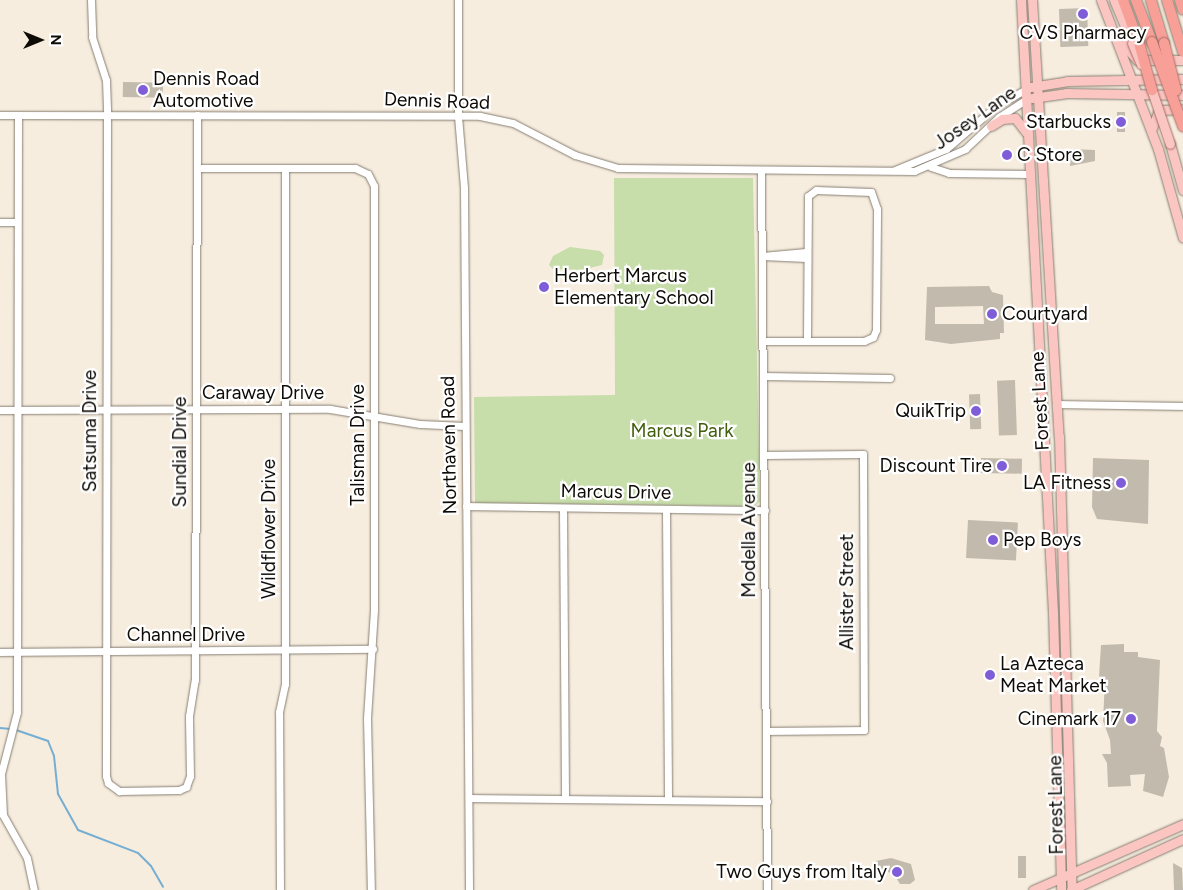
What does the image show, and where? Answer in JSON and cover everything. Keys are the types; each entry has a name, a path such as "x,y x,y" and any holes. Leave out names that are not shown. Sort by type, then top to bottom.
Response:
{"highway":[{"path":"1123,0 1152,90"},
{"path":"1136,0 1183,126"},
{"path":"1151,0 1183,120"},
{"path":"1168,0 1183,52"},
{"path":"1180,0 1183,10"}],"main road":[{"name":"Forest Lane","path":"1021,0 1027,99 1028,174 1043,404 1050,553 1061,890"},
{"name":"Forest Lane","path":"1032,0 1043,204 1057,404 1064,553 1070,720 1072,890"},
{"path":"1101,0 1152,130 1183,238"},
{"path":"1114,0 1136,44"},
{"path":"1112,29 1130,57 1137,60 1183,60"},
{"path":"1035,63 1041,76 1058,82"},
{"name":"Josey Lane","path":"1026,89 1058,82 1131,78 1183,79"},
{"path":"1152,90 1183,190"},
{"name":"Josey Lane","path":"1027,99 1058,94 1183,95"},
{"path":"1039,131 1044,105 1058,94"},
{"path":"1152,130 1159,110 1183,109"},
{"path":"991,126 1002,119 1015,118 1027,137"},
{"path":"1030,204 1043,204"},
{"path":"1036,295 1050,294"},
{"path":"1043,404 1057,404"},
{"path":"1050,553 1064,553"},
{"path":"1054,646 1068,646"},
{"path":"1056,720 1070,720"},
{"path":"1033,890 1061,880 1183,824"},
{"path":"1072,890 1183,838"}],"street":[{"name":"Satsuma Drive","path":"91,0 92,37 106,80 107,115 106,651 108,783 119,790 186,787"},
{"name":"Northaven Road","path":"458,0 458,116 464,188 469,890"},
{"name":"Josey Lane","path":"892,171 956,143 995,107 1026,89"},
{"name":"Josey Lane","path":"892,171 931,166 961,152 1027,99"},
{"name":"Dennis Road","path":"0,114 458,116 513,123 575,155 618,168 892,171"},
{"path":"18,114 17,652 13,729 1,765 2,807 8,826 27,858 32,888"},
{"name":"Sundial Drive","path":"186,787 196,650 197,115"},
{"path":"956,143 961,152"},
{"path":"931,166 949,173 1028,174"},
{"name":"Talisman Drive","path":"197,168 355,168 373,180 375,415 373,650 367,718 371,890"},
{"name":"Wildflower Drive","path":"280,890 279,712 285,684 285,168"},
{"name":"Modella Avenue","path":"761,170 767,890"},
{"path":"763,341 864,341 873,337 876,326 875,195 866,190 816,190 808,196 806,212 807,340"},
{"path":"0,222 17,222"},
{"path":"762,256 806,255"},
{"path":"763,376 890,378"},
{"path":"1057,404 1183,406"},
{"name":"Caraway Drive","path":"0,410 339,409 420,424 465,426"},
{"name":"Allister Street","path":"764,455 863,454 864,730 766,731"},
{"name":"Marcus Drive","path":"466,506 765,510"},
{"path":"563,508 565,798"},
{"path":"666,509 668,800"},
{"name":"Channel Drive","path":"0,652 373,650"},
{"path":"469,798 766,801"}],"green space":[{"name":"Marcus Park","path":"614,178 753,178 760,501 755,506 475,503 474,397 615,395"},
{"path":"570,247 600,251 604,255 602,265 581,270 553,269 549,265 553,256"}],"building":[{"name":"CVS Pharmacy","path":"1087,8 1088,46 1060,47 1059,9"},
{"name":"Dennis Road Automotive","path":"123,82 163,83 163,98 123,97"},
{"name":"Starbucks","path":"1117,112 1125,112 1125,132 1117,132"},
{"path":"1069,149 1095,150 1095,161 1070,166"},
{"name":"Courtyard","path":"989,286 992,292 1003,295 1004,333 1000,333 1000,339 951,344 925,340 927,287","holes":["983,306 984,324 935,324 935,307"]},
{"name":"QuikTrip","path":"1015,380 1017,435 999,436 997,381"},
{"name":"QuikTrip","path":"969,394 980,394 981,429 970,429"},
{"name":"Discount Tire","path":"981,458 1022,459 1022,474 981,473"},
{"name":"LA Fitness","path":"1093,458 1149,460 1148,524 1097,519 1092,507"},
{"name":"Pep Boys","path":"968,520 1018,523 1016,561 966,558"},
{"name":"Cinemark 17","path":"1124,644 1124,652 1138,652 1138,657 1160,660 1157,731 1162,737 1160,746 1164,748 1169,777 1163,797 1143,791 1145,774 1130,775 1131,786 1108,787 1107,763 1102,754 1111,754 1110,740 1103,721 1105,680 1099,677 1101,645"},
{"path":"1018,856 1026,856 1026,878 1018,878"},
{"name":"Two Guys from Italy","path":"891,858 911,864 915,880 910,884 900,884 893,873 876,870 876,861"},
{"path":"1173,863 1182,868 1183,890 1174,890"}],"waterway":[{"path":"0,728 11,729"},
{"path":"16,730 48,741 54,756 58,794 78,830 138,853 151,866 163,887"}],"place":[{"name":"CVS Pharmacy","path":"1083,14"},
{"name":"Dennis Road Automotive","path":"143,90"},
{"name":"Starbucks","path":"1121,122"},
{"name":"C Store","path":"1007,155"},
{"name":"Herbert Marcus Elementary School","path":"544,287"},
{"name":"Courtyard","path":"992,314"},
{"name":"QuikTrip","path":"976,411"},
{"name":"Discount Tire","path":"1002,466"},
{"name":"LA Fitness","path":"1121,483"},
{"name":"Pep Boys","path":"993,540"},
{"name":"La Azteca Meat Market","path":"990,675"},
{"name":"Cinemark 17","path":"1131,719"},
{"name":"Two Guys from Italy","path":"897,872"}]}
